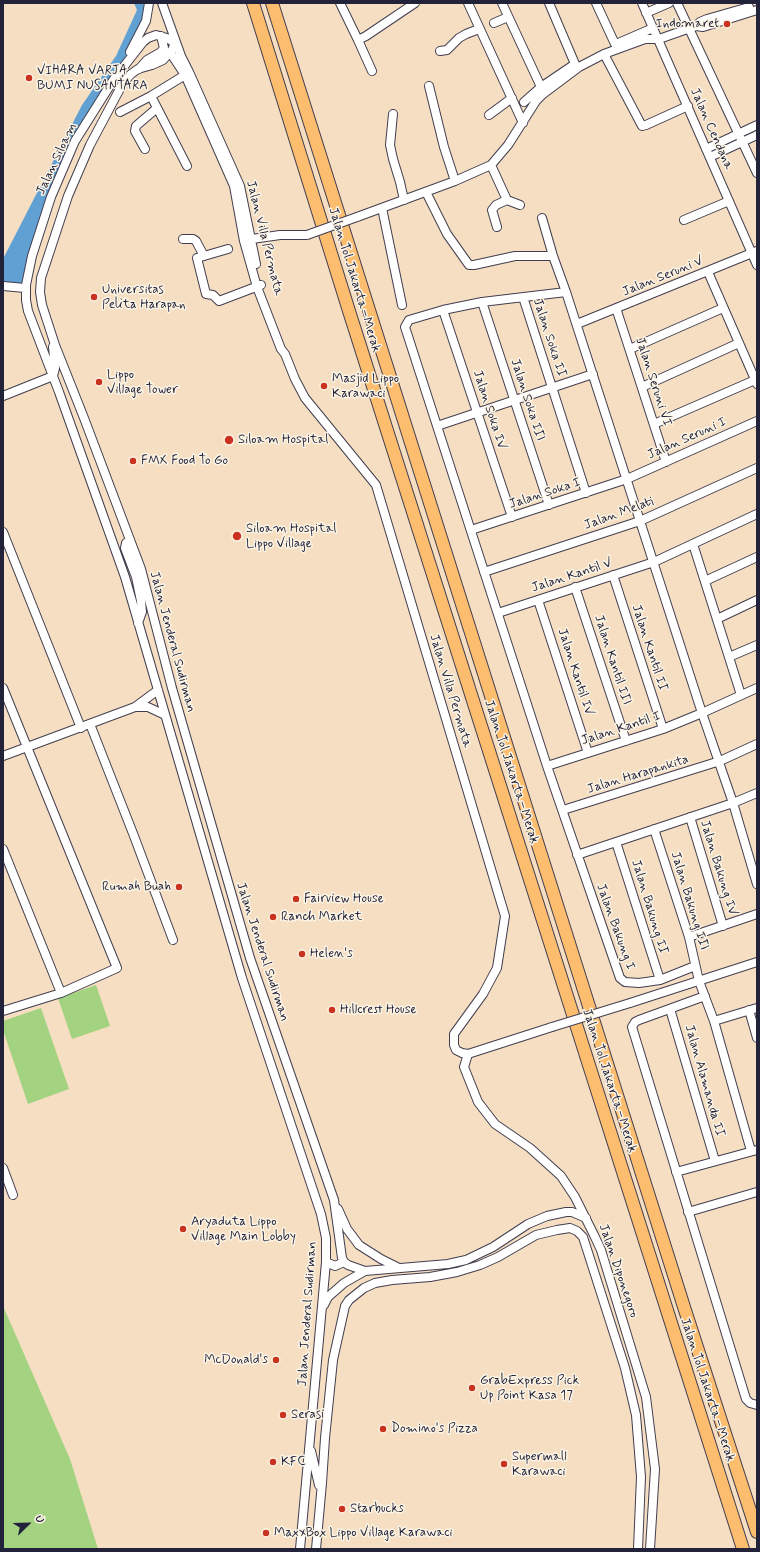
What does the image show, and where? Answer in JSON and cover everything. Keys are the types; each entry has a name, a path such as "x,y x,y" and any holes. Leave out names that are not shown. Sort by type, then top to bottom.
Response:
{"highway":[{"name":"Jalan Tol Jakarta–Merak","path":"253,3 354,326 743,1549"},
{"name":"Jalan Tol Jakarta–Merak","path":"272,3 684,1307 757,1532"}],"street":[{"path":"123,65 146,21 149,3"},
{"name":"Jalan Villa Permata","path":"162,3 175,43 240,186 247,240"},
{"path":"340,3 372,71"},
{"path":"358,40 415,3"},
{"path":"468,3 479,30 523,123"},
{"path":"502,3 541,87"},
{"path":"548,3 575,64"},
{"path":"596,3 615,44"},
{"name":"Jalan Cendana","path":"642,3 729,201 755,254 757,265"},
{"path":"646,13 669,3"},
{"name":"Jalan Cendana","path":"677,3 693,28 757,172"},
{"path":"693,28 700,22 707,19 757,5"},
{"path":"247,240 280,235 307,235 455,181 491,165 508,145 534,104 543,94 579,67 604,54 645,39 659,39 757,10"},
{"path":"494,23 508,17"},
{"path":"524,102 541,87 575,64 615,44 653,28"},
{"path":"440,51 447,50 459,38 466,34 479,30"},
{"name":"Jalan Siloam","path":"28,311 25,288 30,261 51,197 75,141 123,65 148,38 156,35 161,36"},
{"path":"161,36 175,43"},
{"path":"138,69 147,60 164,48 161,36"},
{"name":"Jalan Jenderal Sudirman","path":"175,43 163,60 138,69 123,83 90,145 68,196 41,278 40,292 42,305 55,345 141,569 172,688 250,958 334,1200 339,1242 344,1262"},
{"name":"Jalan Villa Permata","path":"170,52 185,75 234,186 259,286 281,349 295,379 305,398 376,485 505,916 497,968 483,994 454,1034 454,1045 478,1102 495,1124 530,1148 561,1176 575,1197 586,1218"},
{"path":"604,54 642,126 646,126 688,106"},
{"path":"120,112 151,96 185,75"},
{"path":"430,86 444,147 455,181"},
{"path":"151,96 187,166"},
{"path":"489,115 512,98"},
{"path":"145,149 135,131 136,126 157,108"},
{"path":"393,114 390,145 392,159 400,182 404,200"},
{"path":"706,149 757,125"},
{"path":"710,157 757,135"},
{"path":"491,165 507,200 520,205"},
{"path":"426,192 447,234 469,265 515,256 553,256"},
{"path":"497,227 492,210 496,205 507,200"},
{"path":"684,220 729,201"},
{"path":"382,208 402,305"},
{"path":"542,218 553,256 593,374 702,713 720,761 757,884"},
{"path":"183,240 193,239 196,241 204,256"},
{"path":"228,249 197,258 196,261 207,295 213,295 220,301 259,286"},
{"name":"Jalan Seruni V","path":"577,325 755,254"},
{"path":"654,424 756,382 709,273"},
{"path":"3,286 25,288"},
{"name":"Jalan Bakung I","path":"566,292 482,302 443,310 409,320 405,327 547,766 620,978 625,982 639,983 660,980 695,966"},
{"name":"Jalan Soka II","path":"523,297 586,493"},
{"name":"Jalan Soka III","path":"482,302 549,505"},
{"path":"630,349 723,308"},
{"name":"Jalan Soka IV","path":"443,310 512,517"},
{"name":"Jalan Seruni VI","path":"617,310 666,462"},
{"name":"Jalan Jenderal Sudirman","path":"28,311 53,376 125,577 242,978 321,1214 326,1238 326,1262 300,1549"},
{"path":"642,387 739,343"},
{"path":"3,396 53,376 55,368 53,351 55,345"},
{"name":"Jalan Soka II","path":"437,426 593,374"},
{"name":"Jalan Seruni I","path":"627,480 757,421"},
{"name":"Jalan Melati","path":"484,572 640,521 757,468"},
{"name":"Jalan Soka I","path":"471,530 627,480"},
{"name":"Jalan Kantil V","path":"498,613 654,562 757,514"},
{"path":"3,532 81,728"},
{"path":"130,540 126,543 125,548 136,577 141,601 142,612 138,623"},
{"path":"693,544 742,695"},
{"path":"705,581 757,557"},
{"name":"Jalan Kantil II","path":"613,575 663,729"},
{"name":"Jalan Kantil III","path":"575,587 626,741"},
{"name":"Jalan Kantil IV","path":"538,600 588,753"},
{"path":"717,619 757,600"},
{"path":"729,657 757,645"},
{"path":"3,688 117,968 61,993 3,1011"},
{"name":"Jalan Kantil I","path":"547,766 663,729 757,688"},
{"path":"3,756 135,707 158,690"},
{"path":"135,707 148,707 165,715"},
{"path":"90,724 173,940"},
{"name":"Jalan Harapankita","path":"563,810 720,761 757,744"},
{"path":"577,855 733,803 757,793"},
{"name":"Jalan Bakung IV","path":"690,817 723,926"},
{"name":"Jalan Bakung III","path":"654,829 689,937 699,981 714,1021 754,1150"},
{"name":"Jalan Bakung II","path":"616,842 660,980"},
{"path":"3,849 61,993"},
{"path":"689,937 757,914"},
{"path":"456,1050 468,1054 757,962"},
{"path":"705,996 634,1022 632,1027 746,1399 750,1403 757,1405"},
{"name":"Jalan Alamanda II","path":"670,1008 715,1161"},
{"path":"714,1021 753,1009 757,1038"},
{"path":"464,1067 468,1054"},
{"path":"676,1172 754,1150"},
{"path":"3,1168 13,1195"},
{"path":"688,1212 757,1192"},
{"path":"334,1200 347,1229 359,1245 380,1260 402,1269"},
{"name":"Jalan Diponegoro","path":"322,1308 328,1297 344,1283 365,1271 448,1264 466,1260 493,1247 528,1224 547,1216 572,1212 586,1218 600,1250 646,1397 655,1469 650,1549"},
{"name":"Jalan Diponegoro","path":"392,1280 430,1277 457,1272 480,1265 498,1257 536,1235 557,1230 570,1228 577,1231 583,1237 625,1368 636,1415 640,1477 639,1549"},
{"path":"326,1262 335,1266 344,1262 356,1269 365,1271"},
{"name":"Jalan Jenderal Sudirman","path":"316,1549 333,1360 345,1306 349,1300 364,1288 375,1283 392,1280"},
{"path":"310,1445 321,1493"},
{"path":"639,1549 651,1532"}],"green space":[{"path":"96,985 110,1026 72,1039 58,998"},
{"path":"41,1008 69,1089 28,1104 3,1030 3,1021"},
{"path":"3,1306 70,1459 98,1549 3,1549"}],"water":[{"path":"134,3 145,3 144,21 122,64 74,138 24,286 3,287 3,259 82,105 116,56 137,10"}],"place":[{"name":"Indomaret","path":"727,24"},
{"name":"VIHARA VARJA BUMI NUSANTARA","path":"29,78"},
{"name":"Universitas Pelita Harapan","path":"94,297"},
{"name":"Lippo Village Tower","path":"99,382"},
{"name":"Masjid Lippo Karawaci","path":"324,386"},
{"name":"Siloam Hospital","path":"229,440"},
{"name":"FMX Food To Go","path":"133,461"},
{"name":"Siloam Hospital Lippo Village","path":"237,536"},
{"name":"Rumah Buah","path":"179,887"},
{"name":"Fairview House","path":"296,899"},
{"name":"Ranch Market","path":"273,917"},
{"name":"Helen's","path":"302,954"},
{"name":"Hillcrest House","path":"332,1010"},
{"name":"Aryaduta Lippo Village Main Lobby","path":"183,1229"},
{"name":"McDonald's","path":"276,1360"},
{"name":"GrabExpress Pick Up Point Kasa 17","path":"472,1388"},
{"name":"Serasi","path":"283,1415"},
{"name":"Domino's Pizza","path":"383,1429"},
{"name":"KFC","path":"273,1462"},
{"name":"Supermall Karawaci","path":"504,1464"},
{"name":"Starbucks","path":"342,1509"},
{"name":"MaxxBox Lippo Village Karawaci","path":"266,1533"}]}
